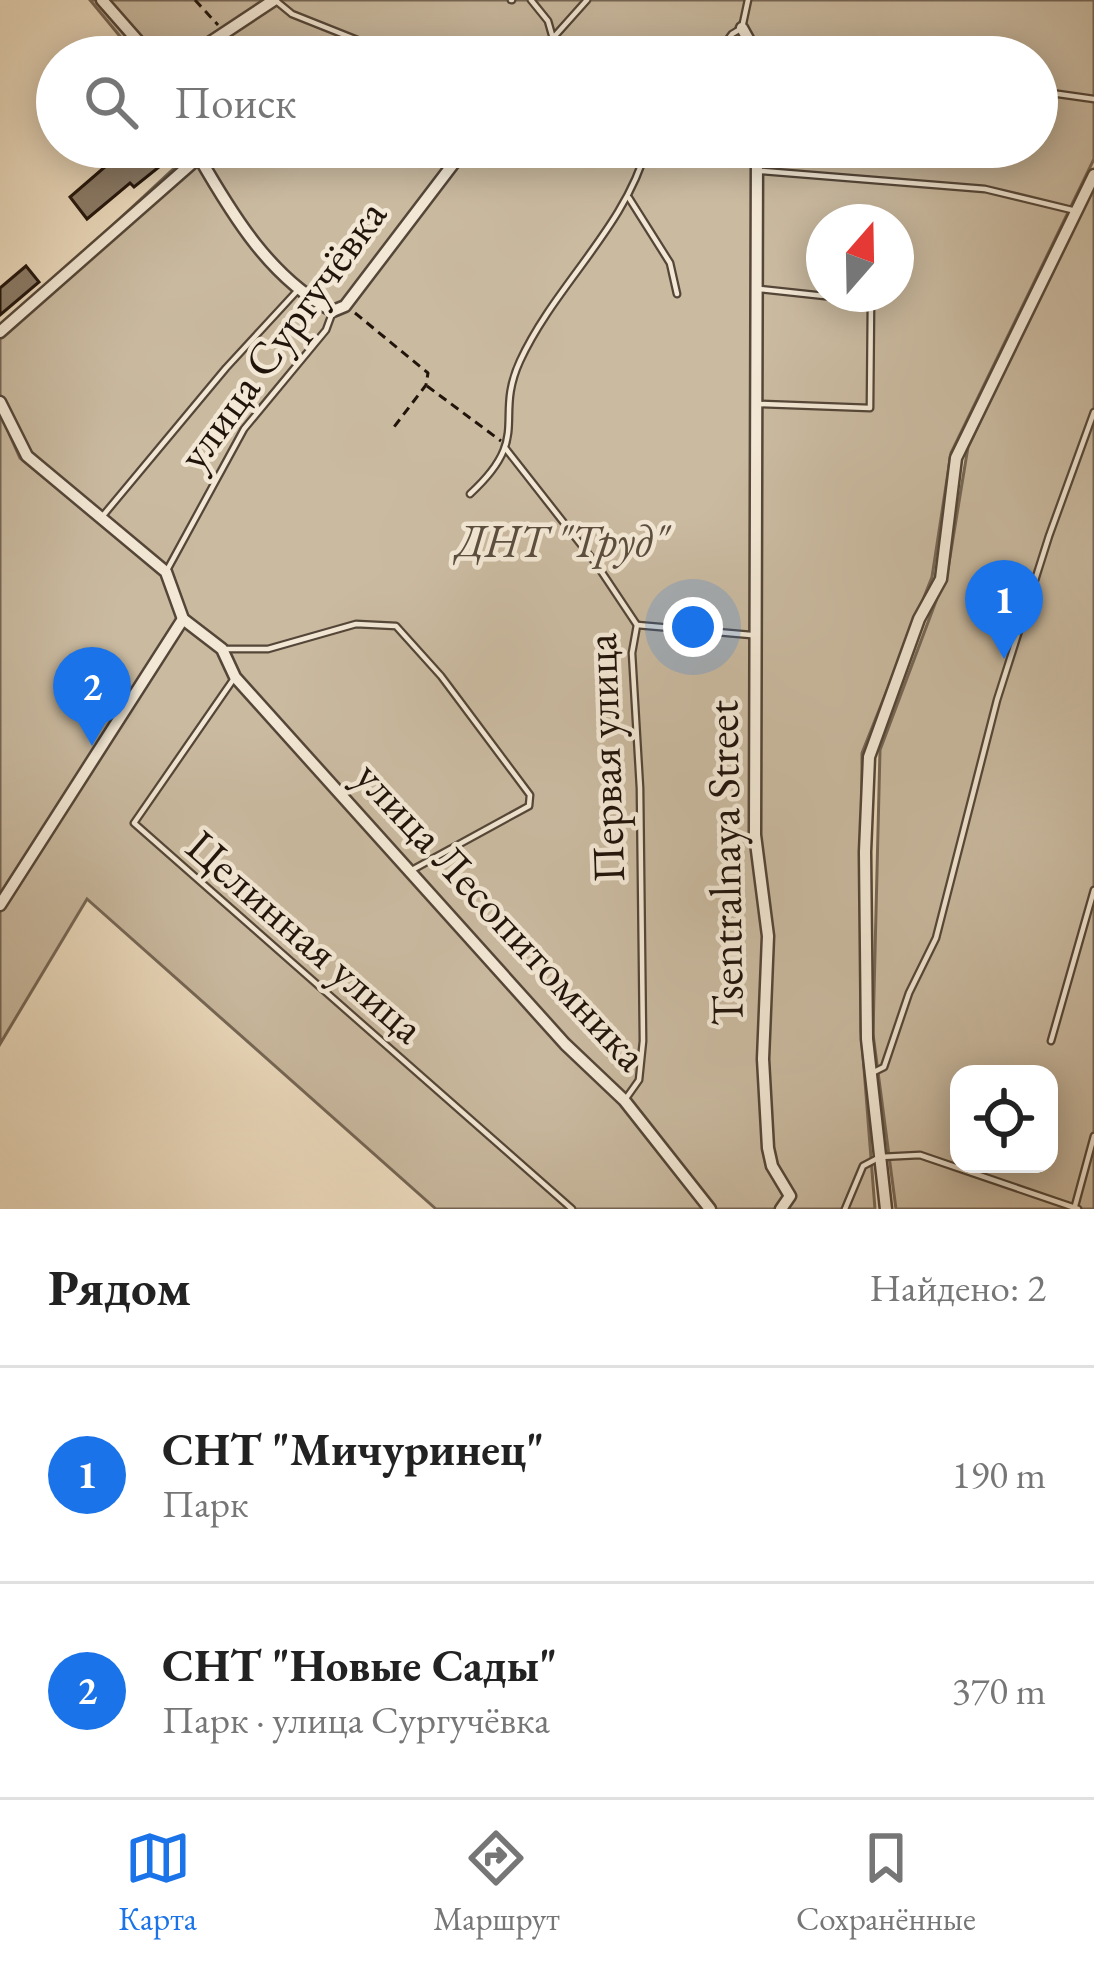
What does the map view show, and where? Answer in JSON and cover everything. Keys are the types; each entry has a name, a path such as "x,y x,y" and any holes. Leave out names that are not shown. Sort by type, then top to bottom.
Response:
{"street":[{"path":"102,0 134,36"},
{"path":"216,36 274,0"},
{"path":"742,28 747,36"},
{"path":"0,332 181,168"},
{"path":"208,168 246,236 300,287 339,309"},
{"name":"улица Сургучёвка","path":"339,309 450,168"},
{"name":"Tsentralnaya Street","path":"758,168 755,835 768,936 763,1059 772,1166 790,1196 781,1209"},
{"path":"886,1209 871,1073 865,851 868,757 912,637 940,578 956,458 1094,175"},
{"path":"0,402 26,456 166,572 183,619 223,649 235,677"},
{"path":"0,905 183,619"},
{"name":"улица Лесопитомника","path":"235,677 565,1044 624,1100 710,1209"}],"lane":[{"path":"274,0 292,14 347,36"},
{"path":"531,0 548,21 552,36"},
{"path":"552,36 587,0"},
{"path":"731,36 742,28 748,0"},
{"path":"1058,94 1094,99"},
{"path":"470,494 496,468 507,446 518,366 584,258 629,198 639,168"},
{"path":"758,171 985,189 1076,211"},
{"path":"629,198 670,263 677,294"},
{"path":"100,518 300,287"},
{"path":"759,289 871,301 870,408 759,404"},
{"name":"улица Сургучёвка","path":"166,572 230,450 339,309"},
{"path":"871,1073 884,1067 909,993 936,938 997,700 1048,536 1094,412"},
{"name":"Первая улица","path":"507,446 637,625 632,653 640,788 643,1041 639,1080 624,1100"},
{"path":"223,649 268,649 356,624 396,626 441,676 530,795 529,806 412,870"},
{"path":"637,625 756,636"},
{"name":"Целинная улица","path":"235,677 134,823 572,1209"},
{"path":"1051,1041 1094,890"},
{"path":"845,1209 863,1166 880,1157 920,1155 1076,1209 1094,1136"}],"path":[{"path":"195,0 223,31"},
{"path":"339,309 428,373 426,385 394,428"},
{"path":"426,385 507,446"}],"green space":[{"name":"ДНТ \"Труд\"","path":"90,0 1094,0 1094,159 951,453 932,577 862,753 861,1030 875,1209 436,1209 87,899 0,1044 0,413 20,458 150,563 30,457 0,396 0,330 174,168 1058,168 1058,36 120,36"},
{"path":"1094,182 1094,1209 896,1209 873,1034 880,750 948,569 968,447"}],"building":[{"path":"104,168 158,168 134,187 130,183 87,219 70,197"},
{"path":"26,266 39,282 0,315 0,288"}],"place":[{"name":"СНТ \"Мичуринец\"","path":"1004,659"},
{"name":"СНТ \"Новые Сады\"","path":"92,746"}]}
